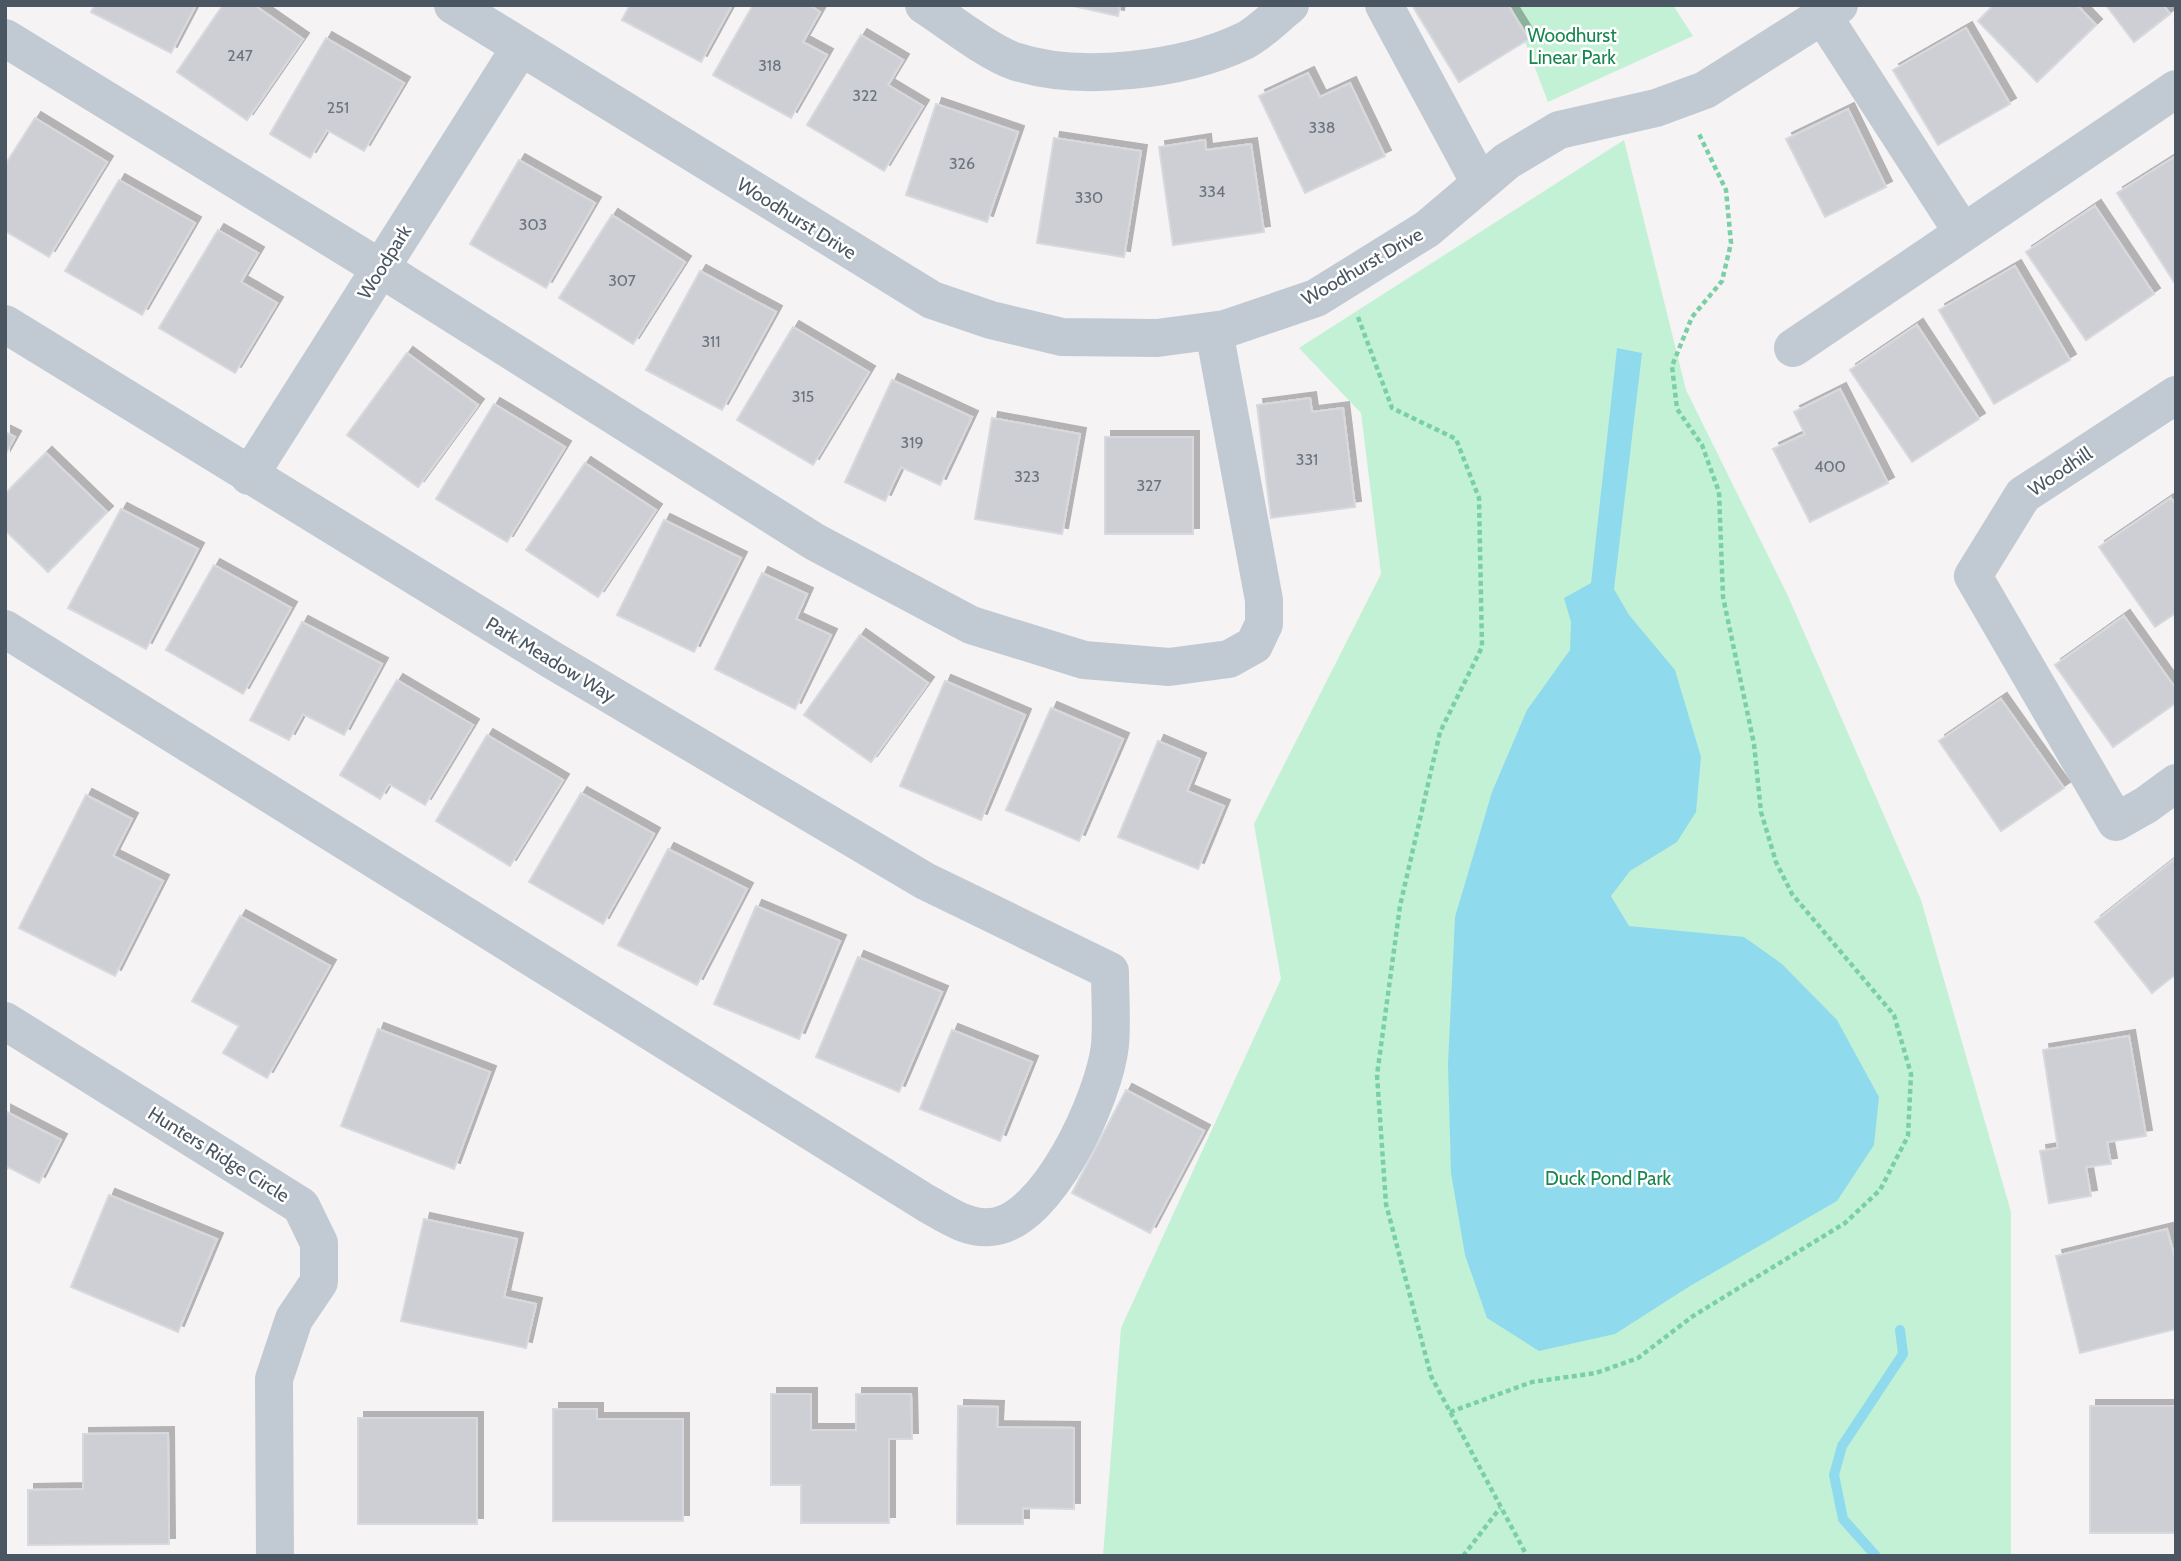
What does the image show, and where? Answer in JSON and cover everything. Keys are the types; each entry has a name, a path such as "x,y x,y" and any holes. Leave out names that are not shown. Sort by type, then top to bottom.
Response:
{"street":[{"name":"Woodhurst Drive","path":"453,5 932,300 990,320 1062,337 1157,338 1214,331 1316,298 1427,229 1507,161 1559,130 1656,108 1705,90 1830,9"},
{"path":"924,5 1013,60 1044,67 1100,72 1172,65 1245,40 1290,5"},
{"path":"1384,5 1480,183"},
{"path":"1830,9 1964,233"},
{"path":"5,38 380,268 815,542 971,625 1084,660 1169,667 1229,659 1254,645 1264,624 1264,600 1214,331"},
{"name":"Woodpark","path":"248,476 520,48"},
{"path":"1793,348 2176,89"},
{"name":"Park Meadow Way","path":"5,324 248,476 552,660 925,880 1110,971 1110,1047 1103,1074 1069,1154 1050,1189 1021,1217 992,1227 967,1225 926,1203 5,629"},
{"name":"Woodhill","path":"2176,395 2023,495 1973,576 2116,822 2146,806 2176,783"},
{"name":"Hunters Ridge Circle","path":"5,1021 301,1206 319,1243 319,1282 294,1319 274,1379 275,1556"}],"path":[{"path":"1450,1412 1532,1382 1596,1373 1638,1358 1693,1316 1845,1223 1880,1190 1908,1136 1911,1074 1894,1015 1792,894 1776,862 1760,812 1754,744 1723,597 1719,492 1702,445 1677,408 1671,366 1692,317 1722,281 1731,243 1726,190 1697,130"},
{"path":"1344,280 1392,408 1457,439 1479,498 1482,647 1440,732 1400,906 1377,1075 1386,1204 1431,1376 1527,1556"},
{"path":"1463,1556 1500,1508"}],"green space":[{"name":"Woodhurst Linear Park","path":"1511,5 1673,5 1693,36 1548,102"},
{"name":"Duck Pond Park","path":"1624,140 1686,390 1788,596 1921,900 2011,1212 2011,1556 1103,1556 1121,1328 1281,979 1254,824 1381,574 1361,413 1299,348"}],"water":[{"path":"1617,348 1642,353 1614,589 1629,615 1675,670 1701,757 1696,812 1677,842 1630,871 1611,896 1629,926 1744,937 1782,964 1837,1020 1879,1097 1874,1145 1837,1201 1690,1286 1615,1334 1539,1351 1487,1318 1465,1255 1451,1173 1448,1064 1455,917 1492,792 1527,710 1570,650 1571,622 1564,598 1591,583"}],"building":[{"path":"95,5 196,5 171,53 91,12"},
{"path":"223,5 254,5 303,39 247,120 177,72"},
{"path":"630,5 732,5 701,62 622,20"},
{"path":"753,5 809,5 820,12 803,42 827,55 791,118 713,75"},
{"path":"1069,5 1120,5 1118,16"},
{"path":"1412,5 1508,5 1529,39 1459,82"},
{"path":"1994,5 2077,5 2096,25 2037,82 1978,21"},
{"path":"2106,5 2163,5 2170,14 2134,42"},
{"path":"1966,28 2010,104 1938,145 1893,70"},
{"path":"861,35 903,60 888,85 923,106 884,171 807,125"},
{"path":"326,38 404,83 364,151 327,130 310,158 270,134"},
{"path":"1308,73 1320,97 1350,83 1385,156 1305,193 1259,96"},
{"path":"936,104 1018,132 987,222 906,195"},
{"path":"1848,109 1886,187 1825,217 1786,139"},
{"path":"35,118 107,162 49,257 5,231 5,165"},
{"path":"1054,138 1141,151 1124,257 1037,243"},
{"path":"1205,140 1206,150 1251,144 1264,232 1173,245 1159,147"},
{"path":"2176,156 2176,285 2117,193"},
{"path":"519,160 595,203 546,288 470,244"},
{"path":"119,180 195,223 142,315 65,271"},
{"path":"2095,206 2154,294 2086,340 2026,252"},
{"path":"612,215 685,262 633,344 559,298"},
{"path":"218,230 258,253 241,282 277,303 235,373 159,328"},
{"path":"2015,266 2070,360 1994,404 1939,310"},
{"path":"700,271 776,312 722,410 646,370"},
{"path":"1917,325 1979,419 1912,462 1850,370"},
{"path":"793,327 869,372 813,465 737,420"},
{"path":"407,353 478,405 418,487 347,435"},
{"path":"892,380 972,417 940,485 901,467 885,501 845,482"},
{"path":"1840,389 1888,483 1810,522 1773,449 1805,434 1794,412"},
{"path":"1310,398 1312,412 1343,408 1355,507 1271,518 1257,405"},
{"path":"494,404 565,447 507,542 436,499"},
{"path":"992,418 1080,434 1062,534 975,519"},
{"path":"5,432 15,437 5,455"},
{"path":"1105,437 1193,437 1193,534 1105,534"},
{"path":"46,453 107,512 48,572 5,530 5,494"},
{"path":"585,463 656,510 598,597 526,550"},
{"path":"2171,498 2176,505 2176,613 2155,627 2099,547"},
{"path":"121,509 198,549 146,649 68,608"},
{"path":"664,520 741,558 694,652 617,615"},
{"path":"214,565 291,608 243,694 166,650"},
{"path":"762,573 807,594 796,619 831,635 795,709 715,669"},
{"path":"2124,616 2176,689 2176,703 2113,747 2055,665"},
{"path":"302,622 382,664 344,735 303,714 289,740 250,720"},
{"path":"860,635 928,683 871,762 804,715"},
{"path":"397,680 473,725 425,805 389,784 380,799 340,775"},
{"path":"945,681 1025,715 981,820 900,786"},
{"path":"2001,699 2064,788 2001,831 1939,741"},
{"path":"1051,708 1123,739 1079,841 1006,810"},
{"path":"487,735 563,780 510,866 436,821"},
{"path":"1158,741 1200,759 1187,791 1224,806 1198,869 1118,837"},
{"path":"581,793 654,834 603,924 529,882"},
{"path":"86,795 132,819 113,856 163,881 115,976 19,928"},
{"path":"668,849 747,889 697,985 618,945"},
{"path":"2176,858 2176,974 2152,993 2095,922"},
{"path":"756,906 840,941 799,1039 714,1004"},
{"path":"240,916 330,966 267,1078 223,1053 239,1026 192,1001"},
{"path":"858,957 942,992 899,1092 816,1057"},
{"path":"378,1029 490,1072 454,1169 341,1126"},
{"path":"952,1030 1032,1062 1000,1141 920,1109"},
{"path":"2129,1036 2146,1136 2107,1142 2111,1164 2086,1167 2091,1196 2049,1203 2040,1151 2058,1148 2043,1050"},
{"path":"1126,1090 1204,1131 1150,1233 1072,1193"},
{"path":"5,1111 61,1140 39,1183 8,1167 5,1172"},
{"path":"109,1195 217,1239 178,1332 71,1287"},
{"path":"424,1219 517,1239 504,1297 536,1304 526,1348 401,1321"},
{"path":"2167,1229 2176,1262 2176,1329 2080,1353 2056,1256"},
{"path":"771,1394 811,1394 811,1430 856,1430 856,1394 911,1394 912,1439 889,1439 889,1523 801,1523 801,1485 771,1485"},
{"path":"958,1406 998,1407 997,1427 1074,1428 1074,1509 1023,1508 1023,1524 957,1524"},
{"path":"2090,1406 2176,1406 2176,1533 2090,1533"},
{"path":"553,1409 597,1409 597,1419 683,1419 683,1521 553,1521"},
{"path":"358,1418 477,1418 477,1524 358,1524"},
{"path":"168,1433 169,1544 28,1545 28,1490 83,1489 83,1434"}],"waterway":[{"path":"1876,1556 1843,1519 1834,1475 1842,1446 1903,1354 1900,1330"}]}
